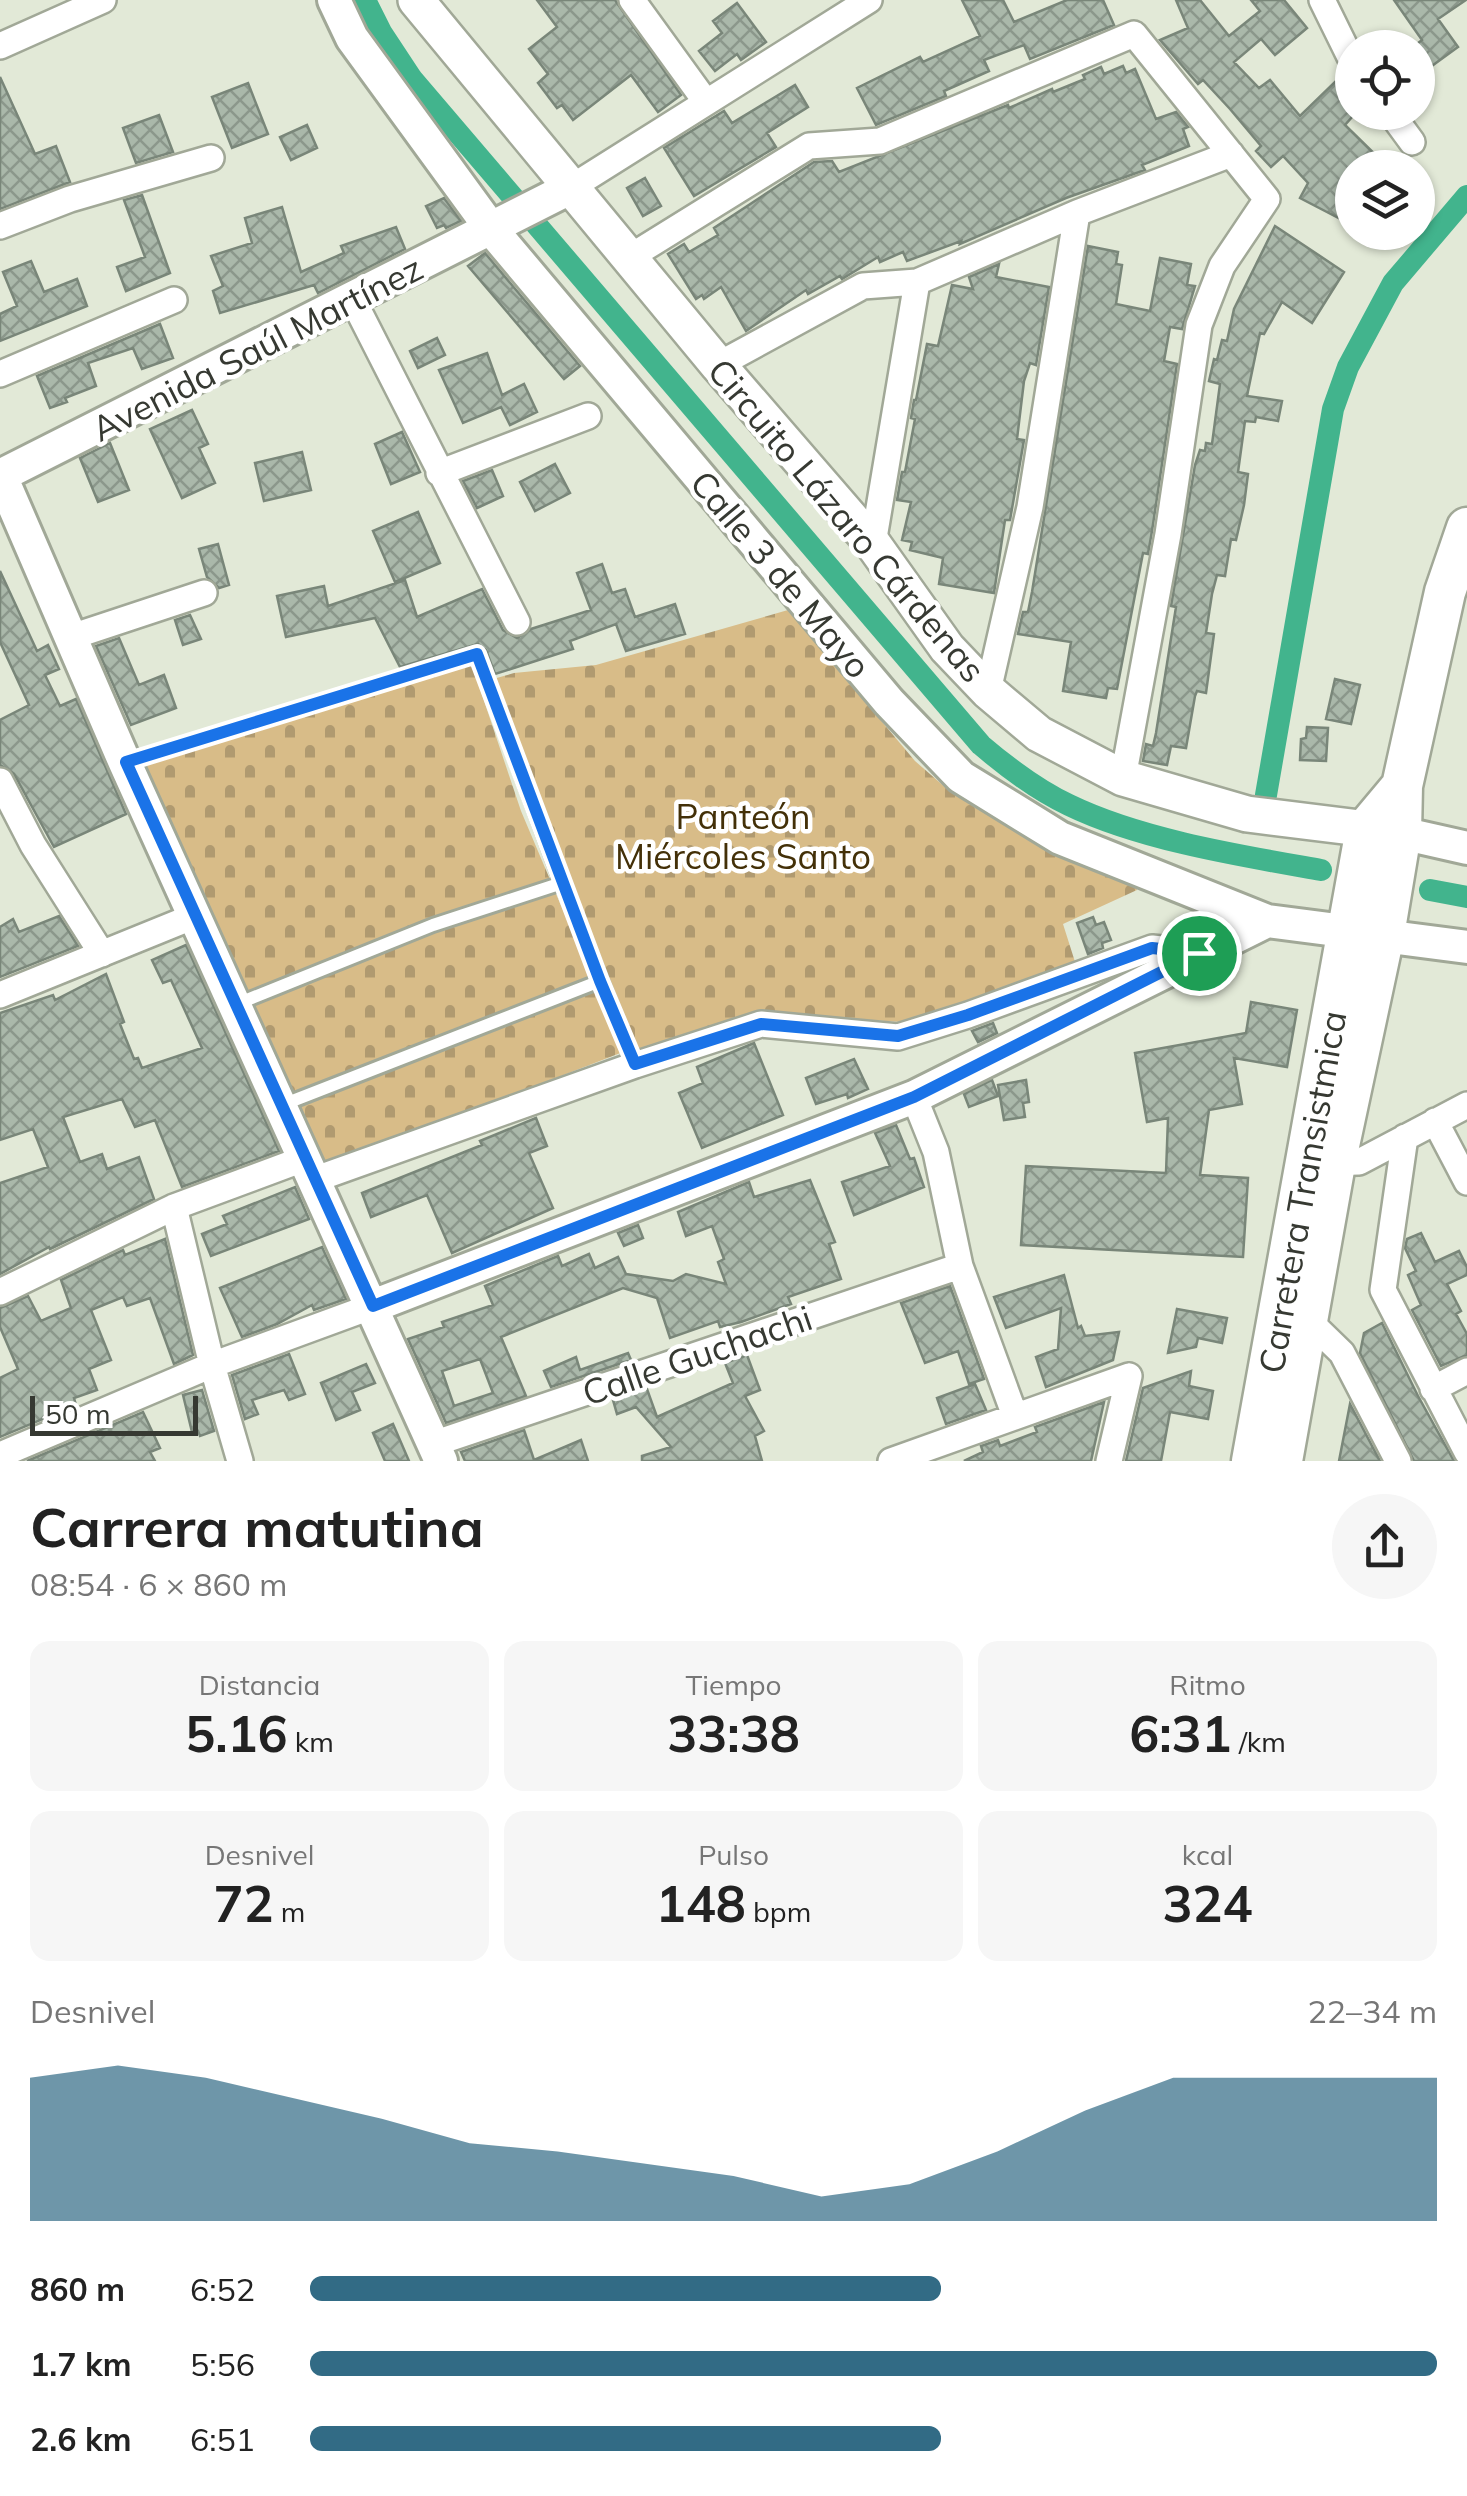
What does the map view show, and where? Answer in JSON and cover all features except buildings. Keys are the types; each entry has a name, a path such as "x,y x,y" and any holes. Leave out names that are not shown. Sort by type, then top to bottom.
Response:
{"main road":[{"name":"Circuito Lázaro Cárdenas","path":"416,0 530,210 630,257 874,544 947,648 988,691 1039,734 1123,778 1381,847"},
{"name":"Carretera Transistmica","path":"1252,1461 1321,1163 1381,847 1402,786 1444,592 1467,528"},
{"name":"Carretera Transistmica","path":"1282,1461 1307,1319 1321,1163"}],"street":[{"path":"0,46 103,0"},
{"name":"Calle 3 de Mayo","path":"334,0 352,38 530,210 889,702 961,777 1060,838 1266,921 1368,929 1467,948"},
{"path":"632,0 706,102"},
{"path":"530,210 870,0"},
{"path":"1322,0 1337,30"},
{"path":"630,257 809,146 880,141 1134,34 1267,199 1222,266 1198,326 1168,534 1123,778"},
{"path":"1403,130 1412,142"},
{"path":"718,365 863,286 917,282 1077,213 1231,154"},
{"path":"0,226 70,200 211,158"},
{"name":"Avenida Saúl Martínez","path":"0,475 530,210"},
{"path":"988,691 1030,507 1077,213"},
{"path":"874,544 917,282"},
{"path":"0,374 174,300"},
{"path":"353,300 517,622"},
{"path":"440,473 588,416"},
{"path":"0,475 437,1452"},
{"path":"71,637 204,593"},
{"path":"0,781 34,845 102,954"},
{"name":"Circuito Lázaro Cárdenas","path":"1381,847 1467,848"},
{"path":"0,995 196,915"},
{"path":"0,1455 212,1366 914,1097 1266,921"},
{"path":"0,1292 174,1207 311,1169 761,1024 898,1036 968,1015 1152,948 1199,953"},
{"path":"914,1097 936,1152 960,1266 1015,1416"},
{"path":"1321,1163 1359,1162 1467,1105"},
{"path":"1435,1121 1467,1182"},
{"path":"1405,1137 1383,1290 1467,1452"},
{"path":"174,1207 212,1366 240,1461"},
{"name":"Calle Guchachi","path":"437,1452 960,1266"},
{"path":"1307,1319 1342,1353 1398,1461"},
{"path":"1433,1389 1467,1371"},
{"path":"891,1461 1129,1376 1109,1461"}],"lane":[{"path":"126,762 477,654 562,883 635,1064"},
{"path":"237,1004 434,925 562,883"},
{"path":"282,1105 600,981"}],"green space":[{"name":"Panteón Miércoles Santo","path":"788,610 915,761 946,788 1006,822 1133,879 1137,890 1063,924 1076,965 902,1022 772,1014 639,1050 585,926 493,679 514,673 596,665"},
{"name":"Panteón Miércoles Santo","path":"471,662 521,811 623,1052 323,1168 143,765"}],"waterway":[{"path":"365,0 412,79 981,745 1034,785 1097,817 1192,845 1321,870"},
{"path":"1266,795 1333,409 1348,367 1393,283 1467,196"},
{"path":"1430,890 1467,897"}],"route":[{"path":"477,654 635,1064 761,1024 898,1036 968,1015 1152,948 1199,953 914,1097 373,1306 126,762 477,654"}]}
